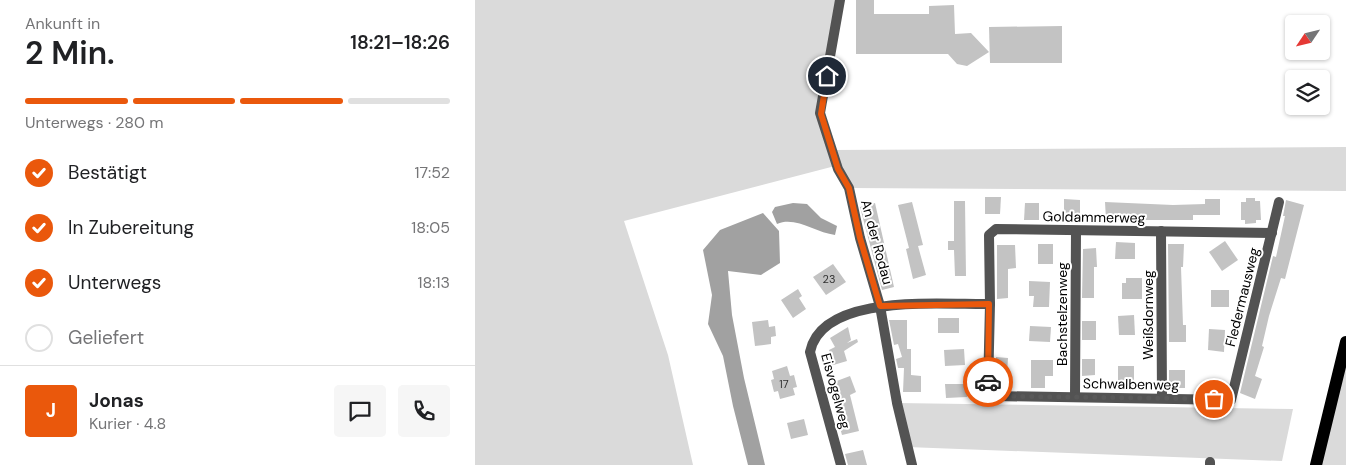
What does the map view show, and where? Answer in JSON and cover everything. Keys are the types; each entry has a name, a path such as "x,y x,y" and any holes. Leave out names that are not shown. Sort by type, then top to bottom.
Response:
{"main road":[{"path":"1315,465 1346,342"}],"street":[{"name":"An der Rodau","path":"840,0 821,114 838,169 849,188 860,238 880,306 897,403 912,465"},
{"name":"Fledermausweg","path":"1231,400 1279,202"},
{"name":"Goldammerweg","path":"989,304 989,235 996,229 1076,232 1272,232"},
{"name":"Weißdornweg","path":"1161,231 1162,398"},
{"name":"Bachstelzenweg","path":"1075,397 1076,232"},
{"path":"880,306 989,304"},
{"name":"Schwalbenweg","path":"989,304 988,390 995,396 1231,400"},
{"name":"Eisvogelweg","path":"841,465 810,352 812,343 818,333 833,322 852,312 880,306"}],"shaded area":[{"path":"475,0 838,0 819,113 835,166 624,221 668,355 693,465 475,465"},
{"path":"1346,147 1346,191 849,188 832,150"},
{"path":"793,203 807,204 821,218 837,226 835,235 799,223 784,222 777,224 772,212 775,207"},
{"path":"763,213 779,231 780,263 761,275 728,271 732,315 744,378 765,465 748,465 723,356 708,324 712,295 703,250 720,230"},
{"path":"1346,342 1346,465 1316,465"},
{"path":"897,403 1293,409 1282,461 907,447"}],"building":[{"path":"856,0 874,0 874,14 929,14 929,6 954,5 955,34 971,33 989,52 967,66 957,64 948,54 856,54"},
{"path":"1062,26 1062,63 990,63 989,27"},
{"path":"985,197 1001,197 1000,214 985,214"},
{"path":"1246,198 1255,198 1255,201 1260,201 1261,220 1256,220 1256,223 1245,224 1245,220 1241,220 1241,202 1246,202"},
{"path":"1064,199 1080,200 1080,218 1064,217"},
{"path":"1205,199 1220,199 1220,215 1193,215 1193,220 1106,220 1105,202 1173,205 1205,204"},
{"path":"1286,200 1304,205 1285,279 1281,278 1269,316 1262,346 1264,347 1255,376 1262,379 1255,399 1240,393 1273,256 1276,257 1285,216 1283,216"},
{"path":"954,201 965,201 966,276 955,276 954,250 948,250 948,241 954,241"},
{"path":"912,202 923,245 918,246 926,275 913,279 906,249 909,248 898,205"},
{"path":"875,203 894,287 882,290 860,207"},
{"path":"1025,203 1039,203 1039,220 1024,220"},
{"path":"1225,241 1238,260 1222,271 1209,252"},
{"path":"1116,242 1135,243 1135,259 1115,259"},
{"path":"1038,244 1053,244 1053,264 1038,264"},
{"path":"1168,244 1184,244 1183,267 1181,267 1183,325 1186,325 1186,342 1169,342"},
{"path":"997,245 1015,245 1016,268 1008,269 1008,298 997,299"},
{"path":"1096,248 1097,267 1094,267 1094,298 1082,298 1083,249"},
{"path":"833,264 846,282 826,295 813,277"},
{"path":"1126,278 1142,278 1142,299 1122,299 1122,283 1126,283"},
{"path":"1029,281 1050,282 1049,307 1033,307 1034,296 1029,296"},
{"path":"798,289 802,296 799,298 806,309 793,318 781,300"},
{"path":"1211,290 1229,290 1229,307 1211,307"},
{"path":"1134,315 1135,335 1119,335 1118,316"},
{"path":"938,318 959,318 959,333 938,333"},
{"path":"768,320 769,327 775,326 776,336 771,337 771,344 755,346 752,322"},
{"path":"889,320 907,320 907,349 911,349 911,375 921,376 921,392 903,392 904,368 898,368 896,359 902,357 898,344 894,345"},
{"path":"1082,321 1096,321 1096,340 1082,340"},
{"path":"1030,326 1051,327 1050,342 1029,341"},
{"path":"848,327 851,340 847,343 857,339 858,342 844,351 847,361 830,366 826,355 830,353 829,350 835,347 830,338"},
{"path":"1209,329 1225,330 1224,352 1208,350"},
{"path":"964,349 965,365 945,366 944,350"},
{"path":"996,357 1008,358 1007,375 995,375"},
{"path":"1082,359 1095,359 1095,375 1082,376"},
{"path":"1031,360 1053,360 1053,376 1045,376 1045,388 1031,388"},
{"path":"787,366 790,376 794,375 797,387 793,388 795,395 780,399 778,391 774,392 771,380 774,379 772,371"},
{"path":"1118,366 1134,366 1134,386 1118,385"},
{"path":"1169,370 1185,370 1185,388 1169,388"},
{"path":"850,376 856,392 850,395 859,431 842,435 836,413 844,411 834,382"},
{"path":"945,384 967,384 967,397 946,398"},
{"path":"804,419 808,435 791,439 787,423"},
{"path":"863,450 867,465 848,465 845,454"}],"way so far":[{"path":"988,382 988,390 995,396 1214,399"}],"route":[{"path":"827,76 821,114 838,169 849,188 860,238 880,306 989,304 988,382"}]}
